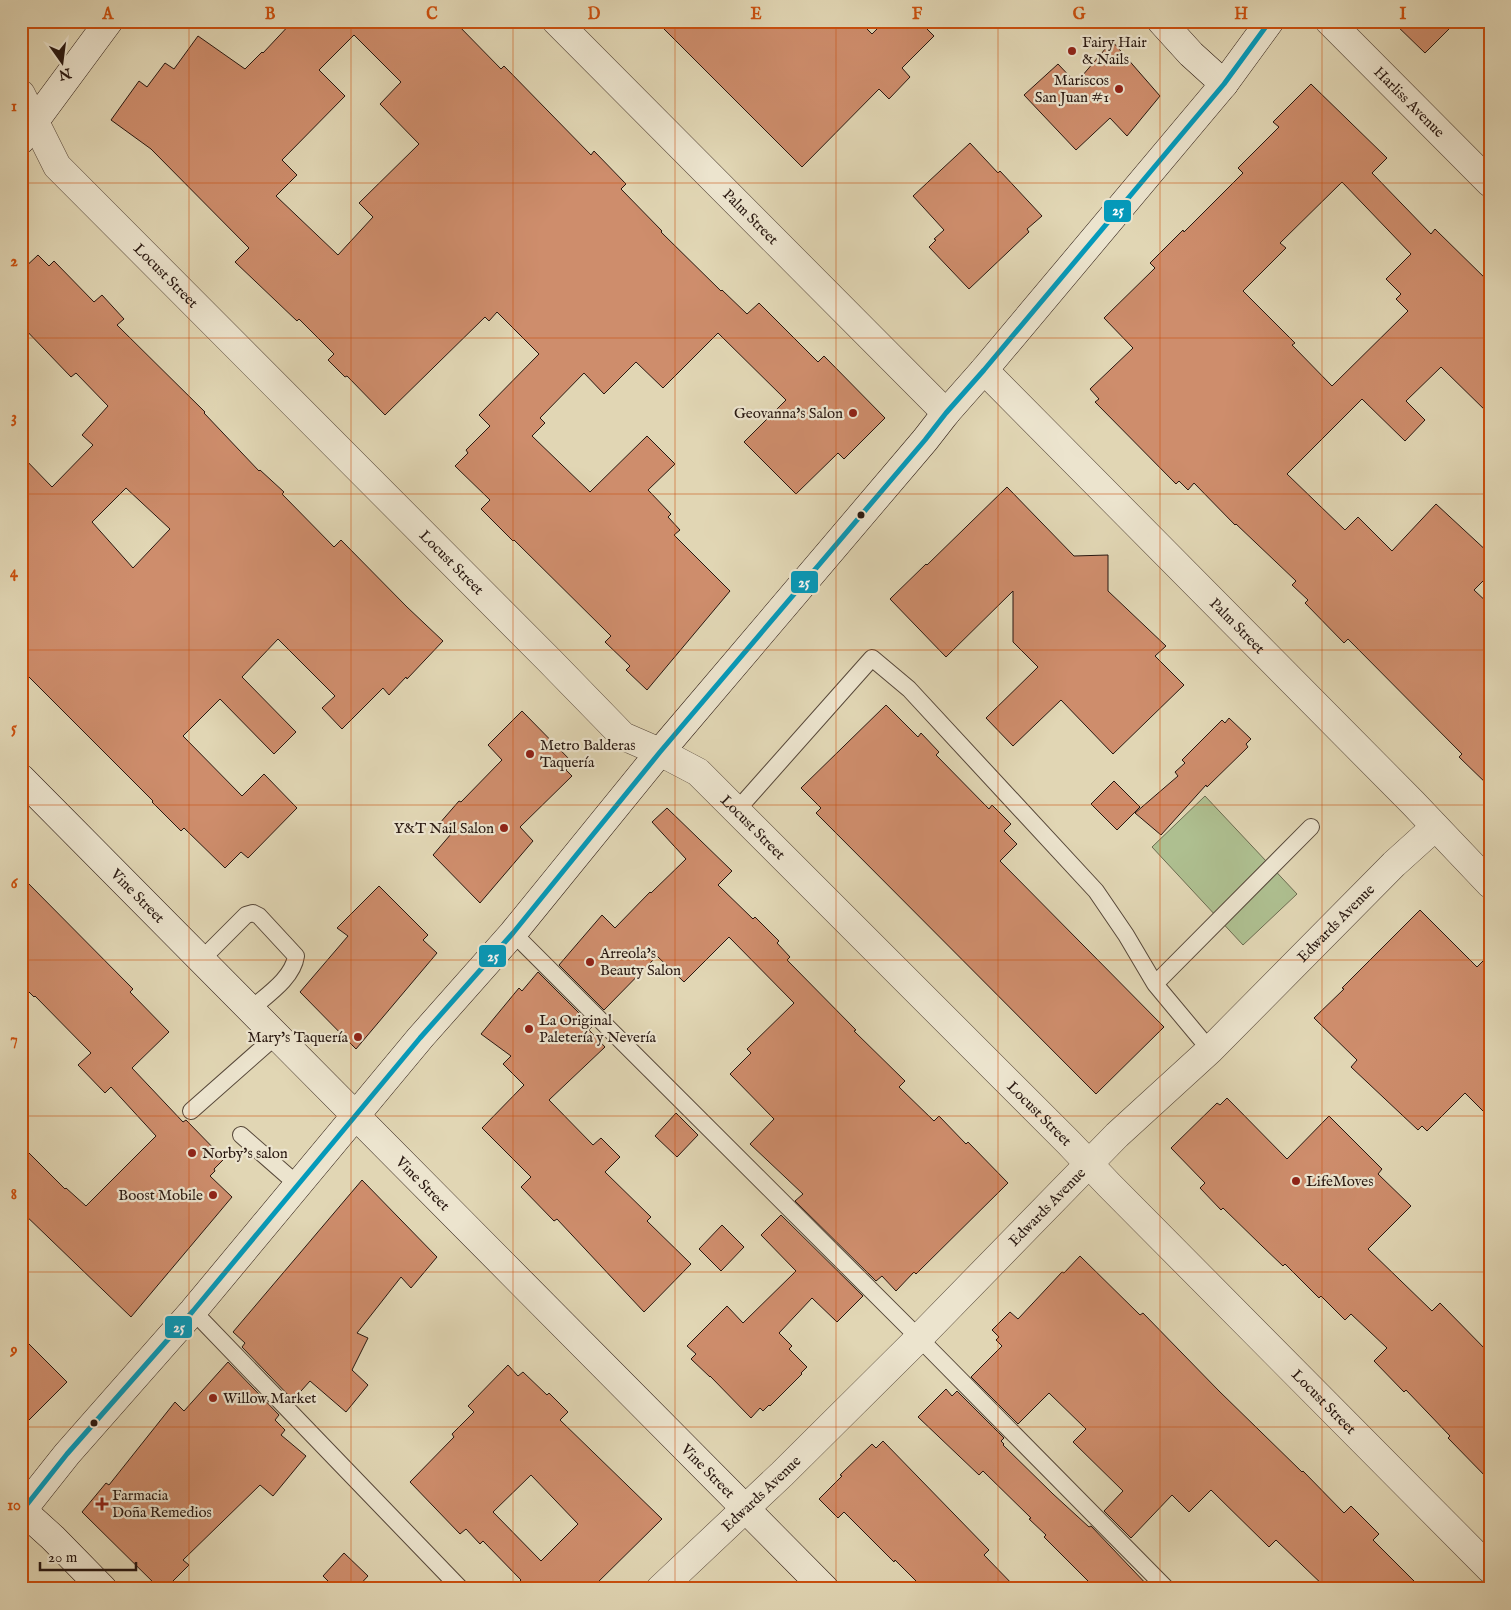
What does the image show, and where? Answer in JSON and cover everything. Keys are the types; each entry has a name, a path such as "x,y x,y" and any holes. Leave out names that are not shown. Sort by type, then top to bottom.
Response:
{"street":[{"path":"28,131 109,21"},
{"name":"Palm Street","path":"556,21 946,413"},
{"path":"1161,21 1191,54 1224,84"},
{"path":"103,1589 53,1538 22,1511 67,1454 193,1312 420,1038 513,933 660,752 1224,84 1270,21"},
{"name":"Harliss Avenue","path":"1329,21 1490,183"},
{"name":"Locust Street","path":"21,94 28,131 57,166 544,655 622,736 660,752 698,772 1490,1569"},
{"name":"Palm Street","path":"984,370 1435,827 1486,871"},
{"name":"Vine Street","path":"21,778 746,1507 825,1589"},
{"name":"Edwards Avenue","path":"660,1589 782,1474 919,1338 1124,1129 1210,1050 1394,864 1435,827"}],"lane":[{"path":"737,810 872,658 909,689 1096,891 1155,984 1210,1050"},
{"path":"1155,984 1311,827"},
{"path":"202,959 246,915 253,913 259,916 296,956 295,964 289,972 251,1009"},
{"path":"513,933 919,1338 1167,1589"},
{"path":"191,1111 277,1035"},
{"path":"240,1135 298,1185"},
{"path":"193,1312 461,1589"}],"green space":[{"path":"1205,796 1297,894 1243,945 1152,847"}],"building":[{"path":"293,21 454,21 501,69 504,66 591,155 594,151 626,184 621,189 661,232 721,291 747,314 759,303 818,362 824,356 885,418 844,459 838,453 796,494 744,442 786,400 718,333 663,388 636,362 604,394 584,373 540,418 545,423 532,436 590,492 647,436 675,464 648,490 671,514 668,517 680,530 674,535 730,591 647,690 626,670 630,666 605,642 611,636 481,509 490,500 455,466 468,453 466,450 490,426 479,415 539,354 497,312 489,321 485,317 385,415 347,376 345,377 328,360 334,354 299,319 297,321 235,262 249,248 151,149 111,120 139,81 147,87 165,63 174,69 198,36 245,69","holes":["354,35 401,82 380,104 419,144 359,203 373,217 338,255 276,196 297,175 282,160 345,96 319,70"]},
{"path":"656,21 859,21 872,34 885,21 919,21 934,36 902,68 910,77 889,99 879,89 802,167"},
{"path":"1392,21 1457,21 1425,53"},
{"path":"1112,41 1160,96 1127,136 1110,118 1076,150 1024,95 1058,64 1076,83"},
{"path":"1311,84 1387,158 1372,173 1431,234 1435,229 1490,283 1490,415 1441,367 1406,401 1425,420 1405,441 1362,399 1287,474 1345,530 1358,517 1392,551 1436,504 1490,554 1490,574 1474,590 1490,605 1490,787 1459,757 1462,754 1348,639 1344,643 1305,603 1308,600 1292,585 1296,581 1235,525 1194,483 1188,490 1179,481 1176,484 1095,402 1099,399 1090,389 1133,348 1104,318 1155,268 1150,263 1243,173 1238,168 1279,127 1273,122","holes":["1342,182 1411,254 1386,279 1401,294 1396,299 1408,311 1332,386 1292,345 1295,343 1243,291 1286,248 1280,243"]},
{"path":"970,143 998,173 1000,171 1042,216 1027,229 1029,232 969,289 929,247 936,240 934,239 944,230 913,196"},
{"path":"38,255 49,266 54,261 94,302 102,295 124,319 117,325 205,412 259,471 284,492 282,494 334,547 341,540 443,641 389,695 383,688 342,729 322,708 335,696 278,639 242,677 296,732 274,754 220,699 183,736 242,796 264,774 297,808 248,858 241,852 225,868 184,828 181,831 21,669 21,455 52,487 93,445 82,435 108,406 76,373 71,377 21,325 21,271","holes":["126,488 170,529 133,568 92,522"]},
{"path":"1007,487 1074,556 1108,555 1108,591 1166,646 1155,656 1184,685 1113,754 1061,700 1013,746 986,718 1038,667 1013,642 1013,591 946,657 890,599"},
{"path":"886,705 918,737 921,733 939,752 936,755 989,809 992,805 1011,824 1004,831 1017,844 1000,861 1164,1027 1096,1094 816,813 821,808 801,788"},
{"path":"522,711 573,763 566,770 572,776 520,827 533,841 480,903 433,855 451,834 439,824 459,801 461,802 502,760 488,745"},
{"path":"1229,718 1251,739 1246,744 1248,747 1207,787 1206,785 1161,835 1135,813 1178,776 1175,772 1185,763 1182,760 1222,720 1225,723"},
{"path":"1114,781 1140,807 1117,830 1091,804"},
{"path":"667,808 732,871 718,885 779,941 777,943 790,957 787,960 856,1030 854,1031 905,1081 899,1087 934,1121 939,1116 966,1144 968,1142 1008,1183 916,1274 914,1272 896,1291 882,1276 876,1281 795,1201 803,1194 750,1144 774,1119 730,1074 751,1053 747,1049 794,1003 729,937 684,982 657,956 604,1010 559,965 602,915 615,928 686,859 652,822"},
{"path":"21,876 133,989 130,992 169,1032 132,1068 183,1122 186,1120 224,1159 210,1176 232,1197 131,1317 21,1211 21,1145 65,1189 86,1206 156,1136 111,1087 105,1093 78,1065 91,1053 21,984"},
{"path":"379,886 428,935 423,940 437,953 356,1049 300,992 348,936 337,928"},
{"path":"1420,910 1477,967 1490,954 1490,1118 1465,1093 1427,1131 1422,1126 1418,1130 1351,1067 1357,1060 1314,1018"},
{"path":"538,972 590,1024 592,1027 589,1030 605,1047 549,1100 593,1145 601,1138 620,1157 605,1172 651,1217 647,1221 691,1264 644,1312 557,1219 554,1221 521,1187 531,1177 482,1128 524,1085 503,1064 511,1056 481,1034 519,988 522,991"},
{"path":"1227,1098 1287,1159 1329,1116 1382,1169 1378,1174 1411,1206 1368,1249 1432,1311 1440,1303 1490,1354 1490,1481 1448,1438 1450,1436 1406,1390 1404,1392 1374,1361 1387,1348 1351,1314 1345,1320 1321,1296 1319,1298 1285,1264 1283,1266 1223,1208 1221,1210 1200,1188 1205,1183 1171,1148 1217,1103 1220,1105"},
{"path":"676,1113 698,1135 677,1157 655,1136"},
{"path":"362,1180 437,1257 411,1288 401,1277 357,1333 368,1338 352,1370 368,1385 346,1412 310,1381 293,1400 242,1347 245,1343 233,1332"},
{"path":"781,1215 863,1296 837,1322 812,1298 779,1333 792,1346 789,1349 807,1367 770,1406 763,1411 760,1408 751,1418 691,1359 696,1354 687,1346 727,1306 743,1323 796,1271 761,1235"},
{"path":"722,1225 744,1247 721,1271 699,1249"},
{"path":"1080,1256 1140,1315 1143,1313 1219,1391 1344,1513 1351,1506 1379,1534 1373,1540 1422,1589 1327,1589 1276,1540 1269,1547 1211,1490 1189,1512 1172,1495 1131,1538 1104,1511 1123,1491 1073,1442 1086,1429 1049,1393 1018,1424 971,1377 1002,1346 996,1340 999,1337 992,1330 1010,1312 1018,1319 1062,1272 1064,1273"},
{"path":"21,1336 67,1382 21,1428"},
{"path":"228,1362 279,1415 275,1420 285,1430 281,1435 306,1456 273,1496 260,1485 183,1560 189,1565 165,1589 160,1589 82,1512 106,1483 109,1485 175,1402 184,1411"},
{"path":"508,1365 518,1376 523,1372 547,1395 549,1393 568,1412 560,1420 662,1519 591,1589 513,1589 521,1580 483,1541 480,1544 466,1529 460,1534 410,1482 454,1437 452,1434 474,1412 468,1406","holes":["531,1475 578,1524 541,1561 493,1512"]},
{"path":"946,1389 952,1396 957,1391 1004,1438 1001,1441 1003,1445 1053,1494 1089,1527 1091,1526 1151,1589 1096,1589 1044,1537 1046,1535 1029,1519 1031,1518 983,1471 979,1475 918,1417"},
{"path":"883,1441 989,1550 984,1555 1017,1589 924,1589 844,1512 838,1518 819,1499 842,1476 840,1475 872,1444 876,1448"},
{"path":"344,1553 368,1576 356,1589 336,1589 323,1576"}],"transit line":[{"name":"25","path":"21,1512 67,1454 193,1311 420,1038 513,933 660,752 1224,84 1270,21"}],"place":[{"name":"Fairy Hair & Nails","path":"1072,51"},
{"name":"Mariscos San Juan #1","path":"1119,89"},
{"name":"Geovanna's Salon","path":"853,413"},
{"name":"Metro Balderas Taquería","path":"530,754"},
{"name":"Y&T Nail Salon","path":"504,828"},
{"name":"Arreola's Beauty Salon","path":"590,962"},
{"name":"La Original Paletería y Nevería","path":"529,1029"},
{"name":"Mary's Taquería","path":"358,1037"},
{"name":"Norby's salon","path":"192,1153"},
{"name":"LifeMoves","path":"1296,1181"},
{"name":"Boost Mobile","path":"213,1195"},
{"name":"Willow Market","path":"213,1398"},
{"name":"Farmacia Doña Remedios","path":"102,1504"}]}
